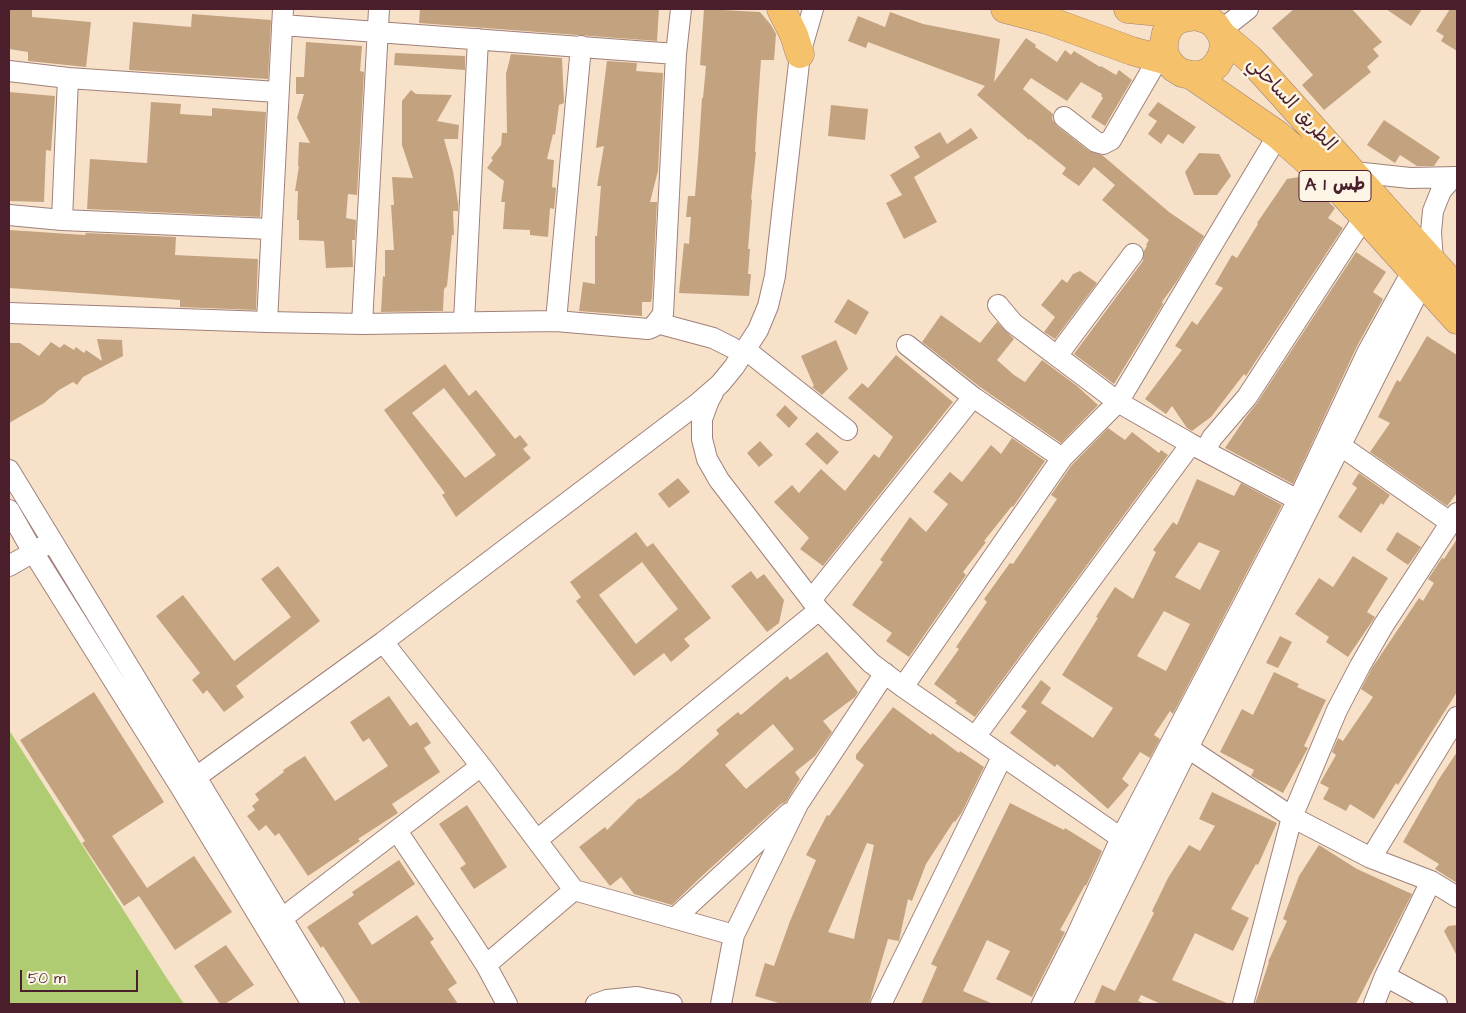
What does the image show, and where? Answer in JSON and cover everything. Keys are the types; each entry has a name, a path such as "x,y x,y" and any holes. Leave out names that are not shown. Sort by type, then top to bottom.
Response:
{"highway":[{"path":"781,9 794,35 800,54"},
{"path":"1005,9 1071,28 1132,51 1163,60 1182,73 1191,75 1201,75 1210,70 1217,64 1222,55 1224,45 1209,22 1170,13 1128,9"},
{"path":"1163,60 1166,33 1171,26 1179,20 1209,22"},
{"name":"الطريق الساحلي","path":"1209,22 1250,59 1354,172 1423,266 1457,320"},
{"name":"الطريق الساحلي","path":"1191,75 1278,135 1340,190 1364,216 1423,266 1457,290"}],"street":[{"path":"362,324 376,32 379,9"},
{"path":"9,313 362,324 556,321 648,329 657,324 662,314 676,54 681,9"},
{"path":"672,422 758,330 768,306 775,276 800,54 812,9"},
{"path":"1209,22 1248,9"},
{"path":"267,322 282,17 376,32 676,54"},
{"path":"464,322 478,39"},
{"path":"556,321 581,46"},
{"path":"1064,117 1096,142 1103,144 1111,140 1163,60"},
{"path":"9,71 68,78 277,92"},
{"path":"62,220 68,78"},
{"path":"903,687 1062,458 1118,402 1278,135"},
{"path":"1354,172 1410,178 1455,177"},
{"path":"1062,1004 1188,748 1341,446 1423,266 1431,232 1432,211 1441,191 1455,177"},
{"path":"9,215 62,220 271,229"},
{"path":"975,737 1198,447 1212,438 1247,398 1364,216"},
{"path":"1058,356 1132,254"},
{"path":"1042,1004 1076,937 1121,838 1298,500 1368,351 1423,266"},
{"path":"998,305 1013,323 1118,402 1298,500"},
{"path":"657,324 713,338 739,349 846,430"},
{"path":"907,345 973,397 1062,458"},
{"path":"739,349 720,384 708,400 702,419 702,439 707,459 720,480 815,605 871,663 903,687 1121,838 1140,848"},
{"path":"188,783 383,642 697,404 720,384"},
{"path":"537,840 815,605 973,397"},
{"path":"1243,1004 1292,817 1337,710 1383,626 1454,518 1341,446"},
{"path":"9,470 52,541 188,783 274,924 334,1004"},
{"path":"9,510 33,552 188,783"},
{"path":"9,566 52,541"},
{"path":"383,642 481,766 574,890 734,935"},
{"path":"721,1004 734,935 798,804 885,673"},
{"path":"1371,858 1457,717"},
{"path":"1188,748 1292,817 1371,858 1431,881 1457,897"},
{"path":"881,1004 1002,757"},
{"path":"274,924 481,766"},
{"path":"675,918 798,804"},
{"path":"397,831 486,965 507,1004"},
{"path":"1374,1004 1385,976 1431,881"},
{"path":"486,965 574,890"},
{"path":"274,924 312,1004"},
{"path":"1385,976 1437,1004"},
{"path":"596,1004 607,1000 637,997 672,1004"}],"green space":[{"path":"9,730 166,977 184,1004 9,1004"}],"building":[{"path":"9,9 32,9 32,17 91,22 86,67 28,61 28,52 9,49"},
{"path":"420,9 659,9 657,41 419,23"},
{"path":"704,9 760,12 776,34 774,60 761,60 748,249 750,249 748,274 751,274 749,296 679,293 684,243 689,244 691,217 686,217 688,196 695,196 706,66 700,65"},
{"path":"1294,9 1352,9 1382,42 1373,49 1379,56 1367,67 1371,72 1324,110 1302,85 1313,75 1272,28"},
{"path":"1386,9 1422,9 1411,26"},
{"path":"1450,9 1457,9 1457,51 1441,41 1444,36 1436,31"},
{"path":"890,12 923,24 1000,39 994,82 1026,38 1036,45 1035,47 1057,62 1065,50 1071,55 1074,51 1116,75 1119,70 1132,80 1105,126 1091,117 1103,98 1102,94 1081,82 1067,101 1031,78 1023,89 1053,114 1052,119 1057,126 1089,151 1102,155 1169,212 1204,236 1162,302 1163,304 1114,384 1074,354 1143,261 1144,251 1149,240 1102,200 1115,185 1094,167 1079,186 1062,174 1066,168 1029,140 977,95 985,86 868,42 866,48 848,41 858,16 885,27"},
{"path":"192,14 271,20 268,79 129,70 133,22 191,27"},
{"path":"306,42 362,46 360,71 364,72 357,195 348,194 346,218 356,220 355,240 352,240 353,267 326,268 324,241 299,240 299,220 297,220 298,191 295,191 299,166 299,142 310,143 297,118 304,94 296,94 296,77 304,77"},
{"path":"395,53 465,56 465,70 394,65"},
{"path":"511,54 562,58 564,103 559,105 555,135 553,134 547,159 554,160 552,187 556,188 554,209 550,208 548,237 530,235 530,230 503,229 505,202 501,202 504,181 487,168 493,160 491,158 501,145 502,133 507,133 506,74"},
{"path":"607,61 637,63 636,71 663,73 658,171 650,202 657,202 652,297 651,302 642,302 642,316 579,311 583,282 595,284 595,236 597,236 601,186 597,186 604,146 596,148"},
{"path":"411,90 416,94 452,95 437,121 459,125 458,139 444,139 453,171 458,211 453,211 454,235 452,235 447,286 444,289 443,311 381,312 383,276 385,277 385,250 394,250 391,205 394,205 392,177 413,178 402,145 402,101"},
{"path":"9,92 55,96 51,151 46,150 44,202 9,201"},
{"path":"151,102 181,104 180,114 212,116 212,108 266,112 260,217 87,209 90,159 147,163"},
{"path":"1158,102 1196,127 1183,144 1168,134 1161,144 1148,134 1157,121 1148,115"},
{"path":"831,105 868,109 865,140 828,136"},
{"path":"1384,120 1440,157 1434,166 1417,166 1400,155 1395,163 1367,145"},
{"path":"971,128 978,138 914,177 937,222 904,239 886,203 902,195 890,175 920,157 914,147 940,132 947,144"},
{"path":"1199,153 1219,154 1231,176 1217,195 1194,195 1185,172"},
{"path":"1299,177 1335,208 1328,218 1343,228 1246,376 1244,374 1211,417 1192,431 1187,428 1172,406 1166,414 1145,399 1182,350 1175,346 1192,321 1197,325 1223,288 1215,284 1232,255 1237,258 1257,223 1287,179"},
{"path":"9,230 85,235 86,233 176,237 175,255 258,259 256,310 180,307 180,300 9,288"},
{"path":"1356,252 1386,272 1373,292 1383,299 1357,346 1293,484 1225,448 1257,403"},
{"path":"1080,271 1097,283 1055,339 1044,332 1055,317 1041,305 1062,279 1067,283 1073,274"},
{"path":"848,299 869,312 856,335 834,322"},
{"path":"941,315 980,343 997,322 1014,339 997,360 1014,375 1025,382 1042,360 1077,386 1098,405 1061,443 980,387 922,342"},
{"path":"1427,336 1457,355 1457,493 1447,506 1370,452 1390,423 1378,417 1397,380 1400,382"},
{"path":"97,339 122,340 123,356 83,377 77,385 73,382 59,390 44,403 9,423 9,343 20,343 39,356 51,342 60,348 64,344 74,350 76,347 84,353 86,350 102,361"},
{"path":"836,340 848,369 822,395 812,387 814,386 801,356"},
{"path":"896,355 953,402 823,566 800,549 809,538 774,502 792,485 799,493 821,469 845,491 874,454 879,458 893,437 848,398 862,383 868,388"},
{"path":"445,364 469,396 476,390 515,439 520,435 528,445 523,449 531,458 456,517 442,495 445,493 384,410","holes":["444,388 496,455 465,478 412,413"]},
{"path":"785,405 798,418 789,428 776,415"},
{"path":"1108,428 1125,440 1132,432 1159,453 1161,450 1168,455 975,717 955,703 957,701 934,684 959,649 956,647 987,602 984,599 1010,563 1013,564 1057,499 1051,495 1071,466"},
{"path":"817,432 839,452 827,465 805,444"},
{"path":"1012,438 1045,461 1013,507 984,541 986,542 963,572 966,575 909,657 886,641 892,633 852,605 883,562 880,560 910,517 926,532 948,504 933,492 950,472 962,482 991,445 1001,454"},
{"path":"760,441 773,455 759,467 747,453"},
{"path":"1359,473 1390,495 1383,505 1381,503 1361,533 1338,517 1357,488 1352,484"},
{"path":"678,478 690,492 669,508 658,494"},
{"path":"1197,479 1234,496 1241,483 1282,505 1173,714 1170,711 1154,735 1160,739 1150,758 1140,752 1122,779 1129,785 1108,809 1057,764 1055,767 1010,733 1027,711 1021,707 1041,680 1051,688 1041,703 1093,738 1113,708 1062,675 1115,587 1133,599 1156,552 1153,550 1173,522 1177,525","holes":["1199,542 1220,551 1200,590 1175,577","1164,611 1190,624 1166,671 1137,656"]},
{"path":"636,532 647,547 653,543 711,618 684,639 690,646 671,662 664,653 634,676 576,601 581,597 570,582","holes":["642,562 678,609 636,644 599,595"]},
{"path":"1397,532 1421,547 1408,565 1386,550"},
{"path":"1457,539 1457,692 1374,819 1350,804 1346,811 1323,799 1329,788 1320,783 1336,755 1332,752 1338,738 1343,741 1373,697 1361,689 1372,668 1419,598 1423,601 1434,583 1428,579"},
{"path":"1353,556 1388,578 1367,612 1375,617 1348,657 1326,642 1329,637 1295,614 1319,578 1333,587"},
{"path":"278,566 320,621 236,686 244,697 224,712 207,690 203,694 192,680 200,673 156,616 183,595 234,661 291,617 261,579"},
{"path":"751,571 757,579 764,574 784,600 779,623 767,632 731,586"},
{"path":"1280,636 1292,642 1278,668 1266,663"},
{"path":"827,652 858,692 855,697 823,721 832,732 815,756 795,772 800,779 786,802 781,804 672,905 634,894 621,877 610,886 579,847 605,827 607,830 639,798 678,770 719,734 716,730 738,712 741,715 787,676 790,680","holes":["773,724 794,749 746,789 725,765"]},
{"path":"1274,672 1299,684 1297,687 1326,700 1304,746 1308,748 1283,793 1251,776 1254,770 1220,752 1242,709 1253,715"},
{"path":"94,692 164,802 112,836 147,888 194,856 232,912 175,950 139,896 124,906 82,843 85,841 20,740"},
{"path":"389,696 410,726 417,722 431,743 424,748 440,772 392,804 398,813 358,839 360,841 308,876 279,833 275,836 266,825 259,831 247,816 255,810 252,806 259,800 255,794 284,772 283,770 305,756 335,801 388,766 369,738 363,742 350,722"},
{"path":"893,707 931,735 932,733 959,753 960,751 984,767 962,812 926,864 912,901 908,899 899,941 888,939 869,1004 782,1004 755,996 765,963 774,966 790,921 816,860 806,855 827,815 829,816 864,765 856,759 856,755","holes":["867,843 874,845 854,939 828,932"]},
{"path":"1457,752 1457,883 1435,869 1439,864 1403,842 1439,779"},
{"path":"1212,792 1277,823 1258,865 1256,864 1231,909 1249,918 1233,951 1195,933 1172,980 1229,1004 1161,1004 1141,995 1138,1001 1145,1004 1094,1004 1102,985 1115,991 1154,913 1152,911 1168,878 1189,845 1200,851 1215,826 1199,819"},
{"path":"1010,803 1064,830 1065,828 1102,851 1086,886 1060,930 1065,932 1032,997 996,979 1010,951 987,940 963,991 993,1004 921,1004 937,967 931,964"},
{"path":"467,805 507,867 474,889 460,868 466,864 439,824"},
{"path":"1319,845 1357,869 1412,894 1356,1004 1255,1004 1268,962 1287,921 1283,919 1299,876"},
{"path":"399,860 415,884 358,923 372,945 417,915 434,939 430,942 457,983 448,989 458,1004 361,1004 323,946 321,948 307,927 354,895 352,892"},
{"path":"1457,925 1457,956 1444,931 1448,926"},
{"path":"226,945 254,985 225,1004 220,1004 194,966"}]}
